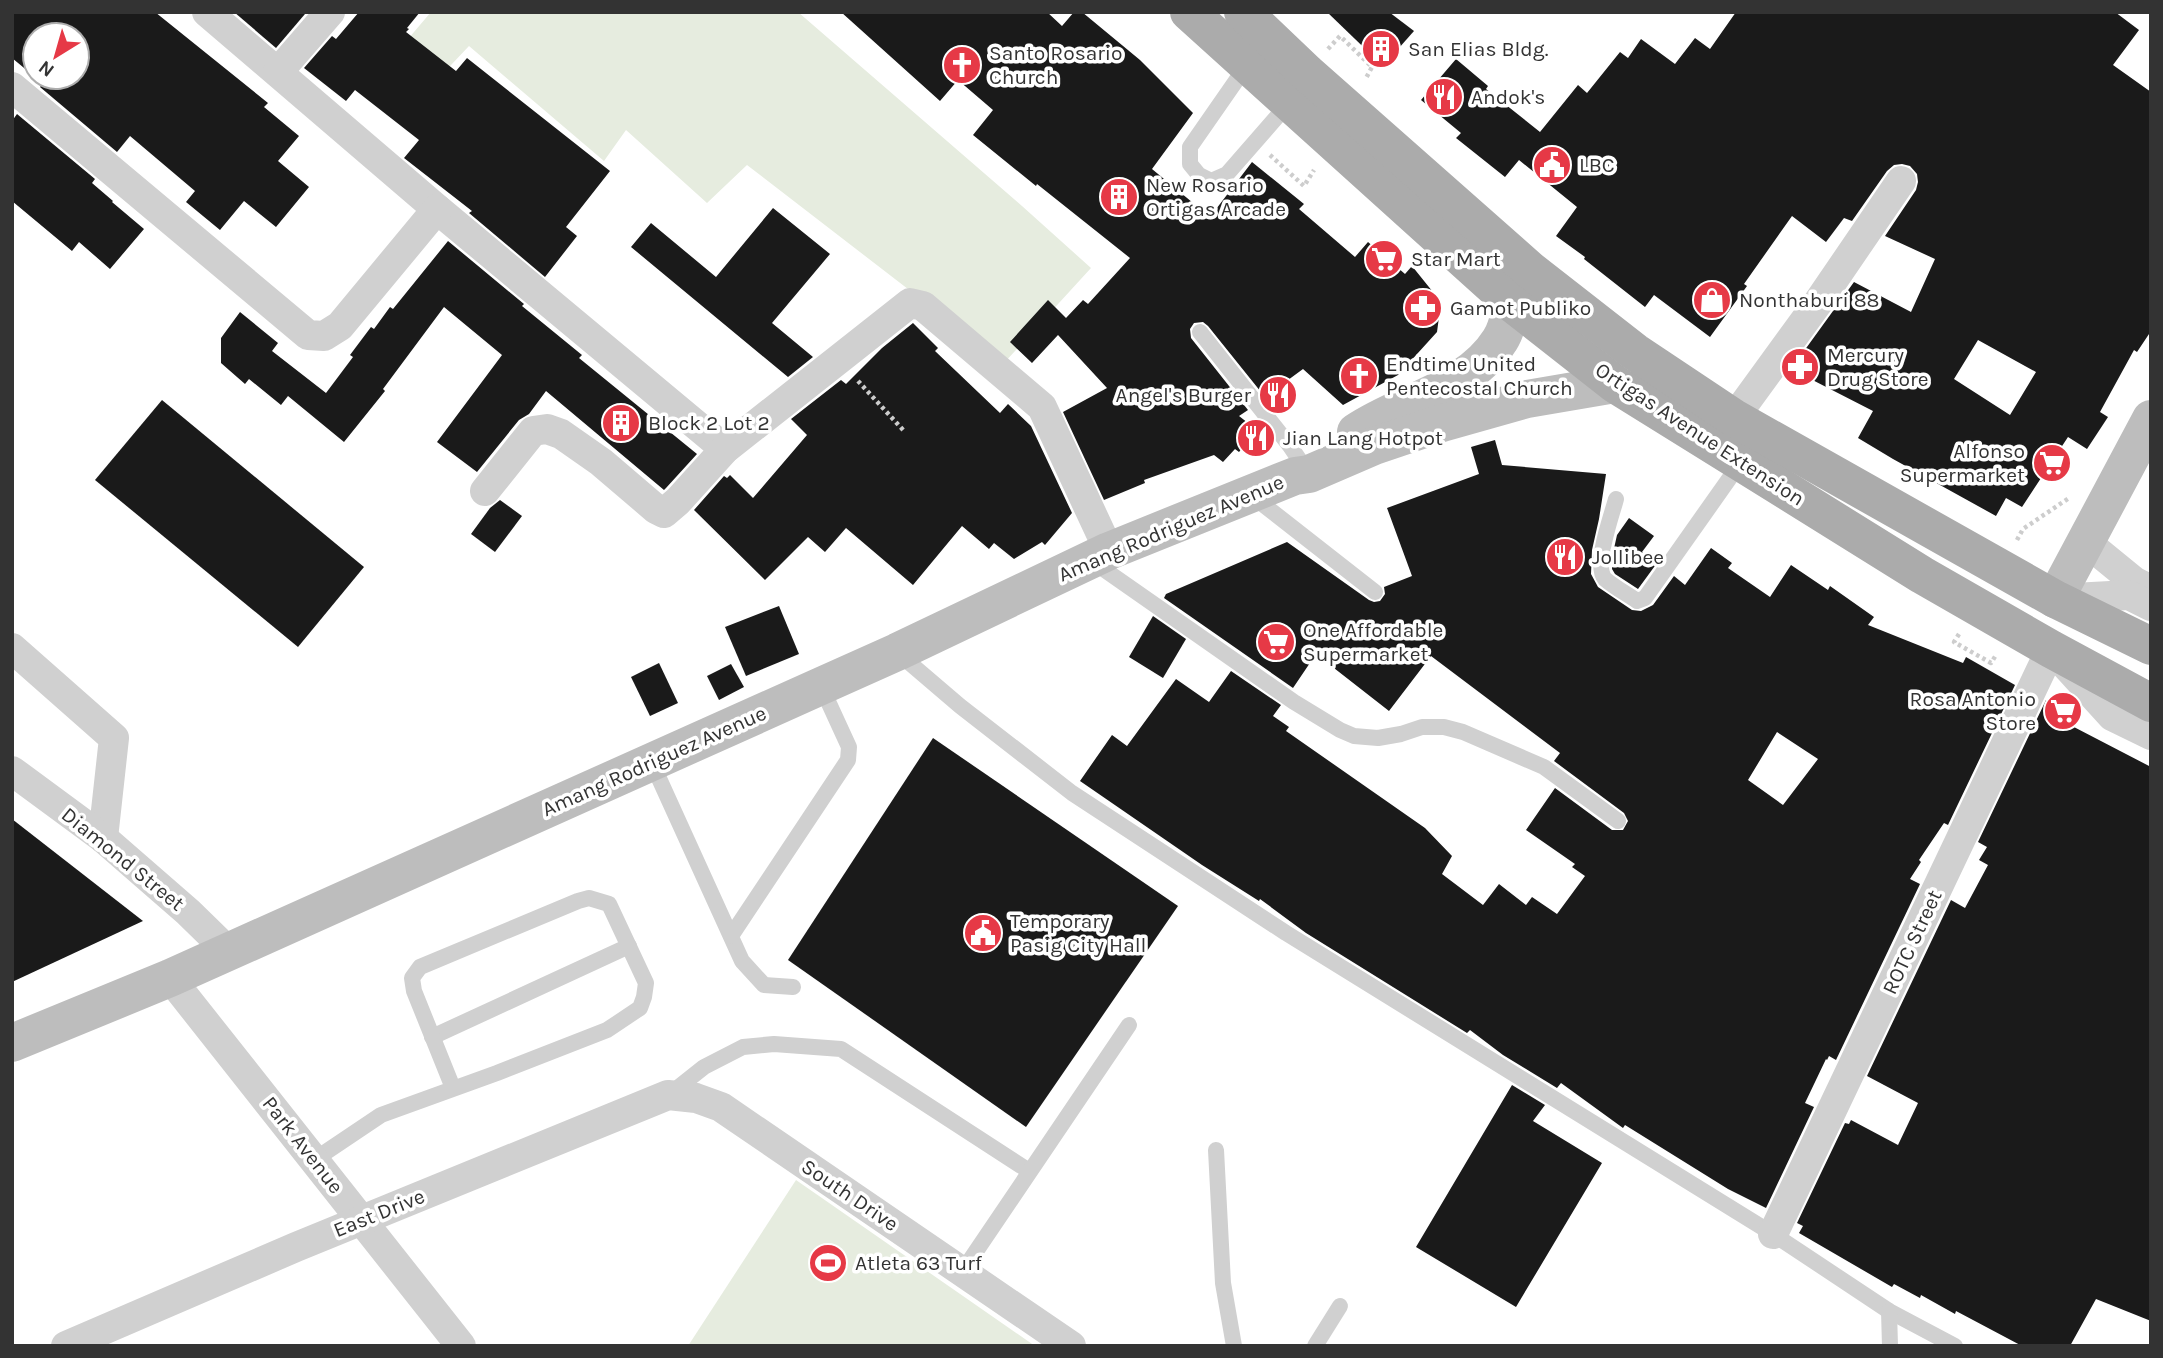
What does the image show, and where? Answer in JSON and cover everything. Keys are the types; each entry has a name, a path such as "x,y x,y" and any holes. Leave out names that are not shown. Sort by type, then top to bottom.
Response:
{"main road":[{"name":"Ortigas Avenue Extension","path":"1189,12 1513,304 1615,384 1922,575 2151,703"},
{"name":"Ortigas Avenue Extension","path":"1243,12 1307,73 1530,270 1635,352 1734,418 2055,598 2151,646"},
{"name":"Amang Rodriguez Avenue","path":"1303,472 1365,426 1457,382 1479,366 1502,338 1513,304"},
{"name":"Amang Rodriguez Avenue","path":"17,1035 170,978 229,952 821,687 1099,555 1303,472 1442,423 1527,399 1615,384"},
{"path":"2055,598 2151,419"}],"street":[{"path":"207,12 437,209 725,449"},
{"path":"278,72 330,12"},
{"path":"12,87 308,335 324,336 340,326 437,209"},
{"path":"1734,418 1817,304 1901,181"},
{"path":"485,491 533,431 547,429 561,434 601,462 664,513 725,449 910,303 923,306 1042,407 1099,555"},
{"path":"2086,542 2135,582 2151,590"},
{"path":"2055,598 2129,595 2151,606"},
{"path":"12,648 114,738 103,838"},
{"path":"2051,649 2112,716 2151,735"},
{"name":"ROTC Street","path":"1773,1234 2051,649"},
{"name":"Diamond Street","path":"12,771 103,838 188,912 229,952"},
{"name":"Park Avenue","path":"170,978 461,1346"},
{"name":"East Drive","path":"66,1346 362,1220 682,1096"},
{"name":"South Drive","path":"682,1096 721,1107 1071,1346"}],"lane":[{"path":"1247,65 1190,146 1190,164 1199,175 1211,181 1227,174 1289,103"},
{"path":"1200,332 1303,472"},
{"path":"1616,499 1602,552 1602,572 1605,579 1637,601 1645,598 1741,461"},
{"path":"1249,494 1375,592"},
{"path":"1099,555 1294,702 1340,730 1354,736 1378,738 1422,727 1444,727 1463,732 1544,768 1618,821"},
{"path":"897,652 960,706 1072,793 1298,940 1773,1234 1889,1311 1955,1346"},
{"path":"731,936 848,760 849,747 821,687"},
{"path":"652,763 742,961 764,985 793,987"},
{"path":"314,1160 381,1115 497,1073 607,1030 640,1008 645,997 646,983 609,904 589,898 420,967 412,978 414,991 453,1088"},
{"path":"432,1037 629,946"},
{"path":"962,1272 1129,1025"},
{"path":"682,1096 704,1067 743,1047 774,1044 841,1049 1030,1171"},
{"path":"1216,1150 1223,1283 1234,1346"},
{"path":"1315,1346 1340,1306"},
{"path":"1889,1311 1890,1346"}],"path":[{"path":"1340,36 1373,67"},
{"path":"1265,150 1304,186"},
{"path":"838,360 905,432"},
{"path":"2023,529 2072,496"},
{"path":"1954,642 1991,663"}],"shaded area":[{"path":"431,12 798,12 1091,268 1004,363 747,165 707,203 626,130 604,161 469,46 417,101 380,72"},
{"name":"Atleta 63 Turf","path":"796,1180 1035,1346 688,1346"}],"building":[{"path":"12,12 155,12 268,103 264,107 299,136 278,161 309,187 276,227 244,201 220,230 186,202 195,191 130,136 117,152 45,91 91,91 91,21 21,21 21,65 12,58"},
{"path":"234,12 303,12 305,14 276,48"},
{"path":"359,12 420,12 406,32 456,71 467,58 610,171 566,227 577,236 545,277 469,213 472,211 404,158 419,140 355,90 346,101 304,68 332,36 336,39"},
{"path":"841,12 1047,12 1062,26 1074,12 1082,12 1140,60 1193,113 1152,169 1210,217 1252,162 1304,204 1299,209 1355,257 1368,242 1405,274 1412,266 1441,302 1437,332 1398,375 1343,405 1303,369 1265,397 1208,326 1203,322 1194,323 1190,329 1191,338 1248,410 1239,416 1257,430 1239,452 1235,449 1223,462 1214,455 1144,480 1145,483 1104,500 1063,412 1107,388 1058,335 1032,363 1010,342 1048,300 1066,318 1083,300 1088,304 1130,258 973,135 993,110 958,80 940,101"},
{"name":"San Elias Bldg.","path":"1327,12 1389,12 1414,31 1383,66"},
{"path":"1736,12 2115,12 2139,30 2113,65 2151,92 2151,331 2137,352 2134,350 2100,412 2108,417 2087,449 2068,437 2022,507 2006,498 1996,516 1893,459 1858,438 1873,411 1791,369 1854,282 1911,312 1935,259 1885,236 1916,190 1917,174 1910,166 1894,165 1887,171 1852,221 1844,218 1826,242 1792,216 1710,337 1654,295 1645,307 1584,259 1585,257 1556,236 1577,207 1519,160 1505,177 1456,138 1461,133 1421,100 1456,59 1488,86 1486,89 1540,132 1578,85 1587,93 1620,52 1628,58 1641,39 1675,64 1695,38 1710,49","holes":["1978,340 2036,372 2010,415 1954,379"]},
{"path":"17,114 95,179 92,183 144,229 110,269 79,242 72,251 12,201 12,121"},
{"path":"773,208 830,254 772,323 813,357 788,377 631,247 651,223 716,277"},
{"path":"448,241 582,355 579,358 697,454 664,490 546,391 477,472 437,442 502,355 444,307 383,389 385,391 344,442 288,396 281,405 249,379 245,384 221,363 221,338 240,312 278,343 272,351 326,393 371,327 374,329 390,307 393,309"},
{"path":"913,323 938,348 935,351 1000,413 1008,404 1031,426 1072,513 1045,545 1042,542 1014,559 994,543 989,549 962,526 913,585 846,528 825,552 808,537 765,580 694,510 724,476 727,478 730,475 753,498 807,435 791,419 841,380 846,384 882,348"},
{"path":"162,400 364,567 298,647 95,480"},
{"path":"1495,440 1502,465 1606,474 1592,550 1591,574 1598,587 1632,610 1641,611 1653,605 1674,576 1685,585 1711,548 1732,563 1728,568 1770,597 1791,565 1828,590 1830,586 1874,617 1868,625 1963,663 1966,657 2015,685 1948,825 1944,823 1919,860 1921,862 1910,879 1920,884 1836,1060 1829,1056 1826,1059 1805,1103 1814,1107 1766,1208 1728,1189 1625,1125 1623,1128 1561,1083 1557,1088 1503,1055 1470,1030 1467,1033 1306,933 1260,899 1259,901 1202,865 1080,781 1112,735 1127,746 1176,679 1209,702 1231,671 1281,705 1273,716 1289,727 1286,731 1425,828 1452,856 1442,874 1483,905 1499,884 1526,905 1532,897 1557,914 1585,876 1572,867 1575,864 1526,830 1555,788 1612,830 1623,830 1628,821 1624,813 1554,761 1560,753 1431,656 1389,711 1316,654 1293,688 1164,598 1166,594 1287,542 1369,600 1380,601 1385,594 1384,587 1412,576 1387,508 1479,474 1471,447","holes":["1777,732 1818,759 1783,805 1748,780"]},
{"path":"500,500 522,516 495,552 471,534 490,508"},
{"path":"1629,518 1654,536 1642,552 1657,563 1638,589 1615,574 1612,569 1617,535"},
{"path":"779,606 799,654 746,676 725,627"},
{"path":"1153,616 1186,639 1163,678 1129,657"},
{"path":"659,663 678,703 650,716 631,677"},
{"path":"731,664 744,687 719,700 707,676"},
{"path":"2046,700 2077,717 2072,726 2151,767 2151,1321 2096,1299 2070,1346 2022,1346 1921,1295 1920,1298 1894,1284 1892,1287 1799,1233 1803,1226 1797,1223 1845,1123 1849,1124 1851,1120 1898,1145 1918,1103 1867,1076 1951,900 1965,908 1988,865 1979,860 1987,847 1978,842"},
{"name":"Temporary Pasig City Hall","path":"933,738 1178,906 1026,1127 788,960"},
{"path":"12,819 143,921 12,982"},
{"path":"1512,1085 1545,1105 1533,1121 1602,1163 1516,1307 1416,1247"}],"place":[{"name":"San Elias Bldg.","path":"1381,49"},
{"name":"Santo Rosario Church","path":"962,65"},
{"name":"Andok's","path":"1444,97"},
{"name":"LBC","path":"1552,165"},
{"name":"New Rosario Ortigas Arcade","path":"1119,197"},
{"name":"Star Mart","path":"1384,259"},
{"name":"Nonthaburi 88","path":"1712,300"},
{"name":"Gamot Publiko","path":"1423,308"},
{"name":"Mercury Drug Store","path":"1800,367"},
{"name":"Endtime United Pentecostal Church","path":"1359,376"},
{"name":"Angel's Burger","path":"1278,395"},
{"name":"Block 2 Lot 2","path":"621,423"},
{"name":"Jian Lang Hotpot","path":"1256,438"},
{"name":"Alfonso Supermarket","path":"2052,463"},
{"name":"Jollibee","path":"1565,557"},
{"name":"One Affordable Supermarket","path":"1276,642"},
{"name":"Rosa Antonio Store","path":"2063,711"},
{"name":"Temporary Pasig City Hall","path":"983,933"},
{"name":"Atleta 63 Turf","path":"828,1263"}]}
